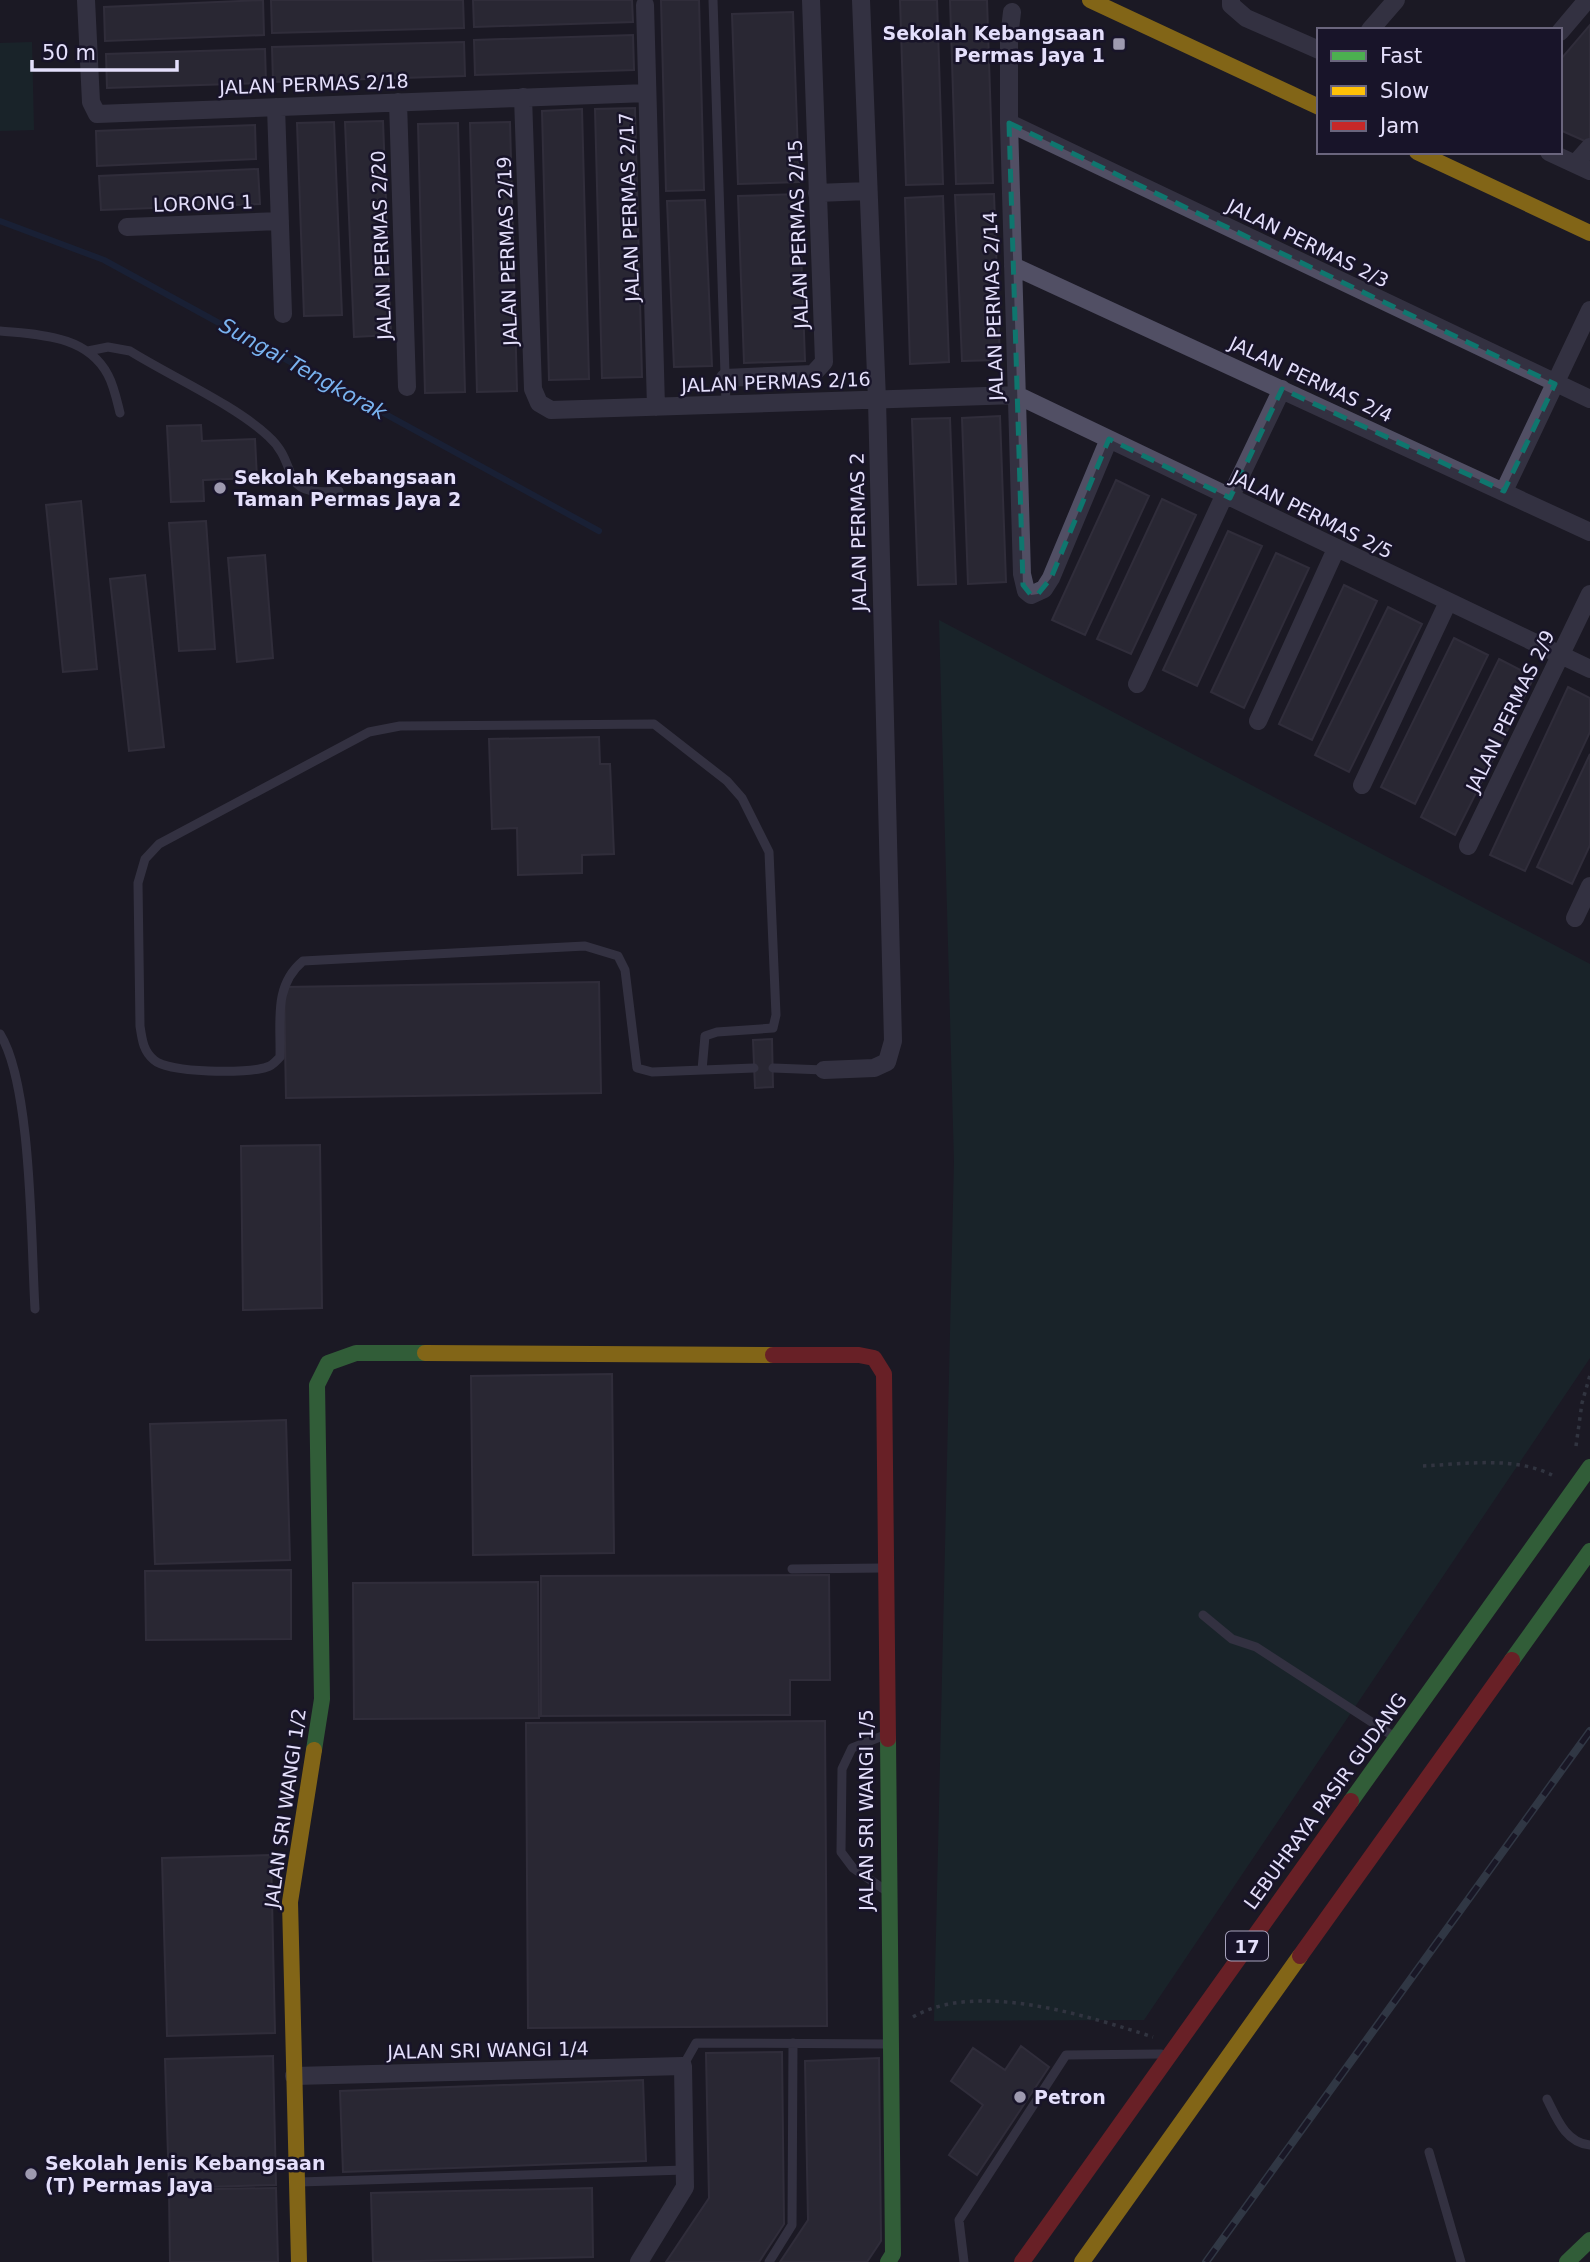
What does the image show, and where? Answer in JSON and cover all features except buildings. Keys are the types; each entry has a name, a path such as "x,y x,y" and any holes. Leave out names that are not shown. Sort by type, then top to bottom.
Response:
{"main road":[{"path":"1090,0 1317,106"},
{"path":"1427,154 1453,159 1590,233"},
{"name":"JALAN SRI WANGI 1/5","path":"328,1363 356,1353 859,1354 874,1357 884,1374 887,1892 893,2255 888,2262"},
{"name":"JALAN SRI WANGI 1/2","path":"299,2262 290,1902 322,1699 317,1385 328,1363"},
{"name":"LEBUHRAYA PASIR GUDANG","path":"1022,2262 1590,1467"},
{"name":"17","path":"1082,2262 1590,1551"},
{"path":"1567,2262 1590,2240"}],"street":[{"name":"JALAN PERMAS 2/18","path":"86,0 90,102 97,114 647,93"},
{"name":"JALAN PERMAS 2/15","path":"725,378 813,374 824,362 811,0"},
{"name":"JALAN PERMAS 2","path":"824,1070 874,1068 887,1062 892,1041 877,400 861,0"},
{"path":"1231,0 1231,5 1246,18 1317,49"},
{"path":"1372,28 1396,0"},
{"path":"1562,30 1587,0"},
{"name":"JALAN PERMAS 2/17","path":"645,5 656,407"},
{"name":"JALAN PERMAS 2/14","path":"1012,12 1009,38 1009,123 1022,574 1026,591 1031,595 1044,589 1051,578 1110,439"},
{"name":"JALAN PERMAS 2/19","path":"523,97 533,389 539,403"},
{"name":"JALAN PERMAS 2/20","path":"398,102 407,387"},
{"path":"275,107 283,314"},
{"name":"JALAN PERMAS 2/3","path":"1009,123 1590,399"},
{"path":"1554,154 1583,167 1590,147"},
{"path":"817,193 868,191"},
{"name":"LORONG 1","path":"127,227 280,221"},
{"name":"JALAN PERMAS 2/4","path":"1013,267 1590,532"},
{"path":"1504,491 1590,310"},
{"path":"1137,684 1282,389"},
{"name":"JALAN PERMAS 2/16","path":"539,403 551,410 1017,395"},
{"name":"JALAN PERMAS 2/5","path":"1017,395 1590,669"},
{"path":"1258,721 1336,549"},
{"name":"JALAN PERMAS 2/9","path":"1468,846 1590,594"},
{"path":"1362,785 1448,602"},
{"path":"1575,918 1590,886"},
{"path":"639,2262 685,2187 683,2066"},
{"name":"JALAN SRI WANGI 1/4","path":"294,2076 683,2066"}],"lane":[{"path":"713,0 726,405"},
{"path":"0,331 67,340 88,351 108,375 120,413"},
{"path":"88,351 108,347 130,351 261,430 283,453 288,471 298,487 314,493 338,491"},
{"path":"702,1070 705,1036 717,1031 773,1028 776,1015 769,852 742,798 727,781 654,724 400,726 369,732 159,844 145,859 138,883 140,1026 144,1047 154,1061 166,1068 243,1070 269,1067 280,1058 281,992 288,973 303,961 585,946 618,956 625,970 637,1068 652,1072 754,1068"},
{"path":"0,1034 16,1078 25,1143 36,1309"},
{"path":"773,1068 824,1070"},
{"path":"792,1569 885,1568"},
{"path":"1203,1615 1232,1639 1256,1647 1396,1738"},
{"path":"886,1735 852,1748 842,1769 841,1852 853,1868 887,1892"},
{"path":"683,2066 696,2043 793,2043 889,2037"},
{"path":"769,2262 792,2225 793,2043"},
{"path":"964,2262 959,2220 1066,2055 1173,2050"},
{"path":"1547,2099 1568,2136 1578,2144 1590,2145"},
{"path":"1429,2151 1461,2262"},
{"path":"296,2182 685,2170"}],"path":[{"path":"1576,1456 1577,1431 1590,1376"},
{"path":"1423,1466 1472,1463 1538,1468 1576,1487"},
{"path":"889,2037 918,2014 960,2001 1056,2009 1088,2015 1173,2050"}],"highlighted area":[{"path":"1009,123 1555,384 1504,491 1282,389 1230,498 1109,439 1051,578 1038,594 1031,595 1023,585"}],"green space":[{"path":"32,42 34,130 0,131 0,43"},
{"path":"939,620 1590,964 1590,1358 1144,2020 934,2021 954,1161"}],"waterway":[{"name":"Sungai Tengkorak","path":"0,221 104,260 599,531"}],"railway":[{"path":"1206,2262 1590,1731"}],"traffic: fast":[{"path":"314,1750 322,1699 317,1385 328,1363 356,1353 425,1353"},
{"path":"1351,1801 1590,1467"},
{"path":"1512,1660 1590,1551"},
{"path":"888,1739 893,2254 888,2262"},
{"path":"1567,2262 1590,2240"}],"traffic: slow":[{"path":"1090,0 1317,106"},
{"path":"1421,154 1590,233"},
{"path":"425,1353 773,1355"},
{"path":"299,2262 290,1902 314,1750"},
{"path":"1082,2262 1300,1956"}],"traffic: jam":[{"path":"773,1355 859,1355 874,1358 884,1374 888,1739"},
{"path":"1300,1956 1512,1660"},
{"path":"1022,2262 1351,1801"}],"place":[{"name":"Sekolah Kebangsaan Permas Jaya 1","path":"1119,44"},
{"name":"Sekolah Kebangsaan Taman Permas Jaya 2","path":"220,488"},
{"name":"Petron","path":"1020,2097"},
{"name":"Sekolah Jenis Kebangsaan (T) Permas Jaya","path":"31,2174"}]}
